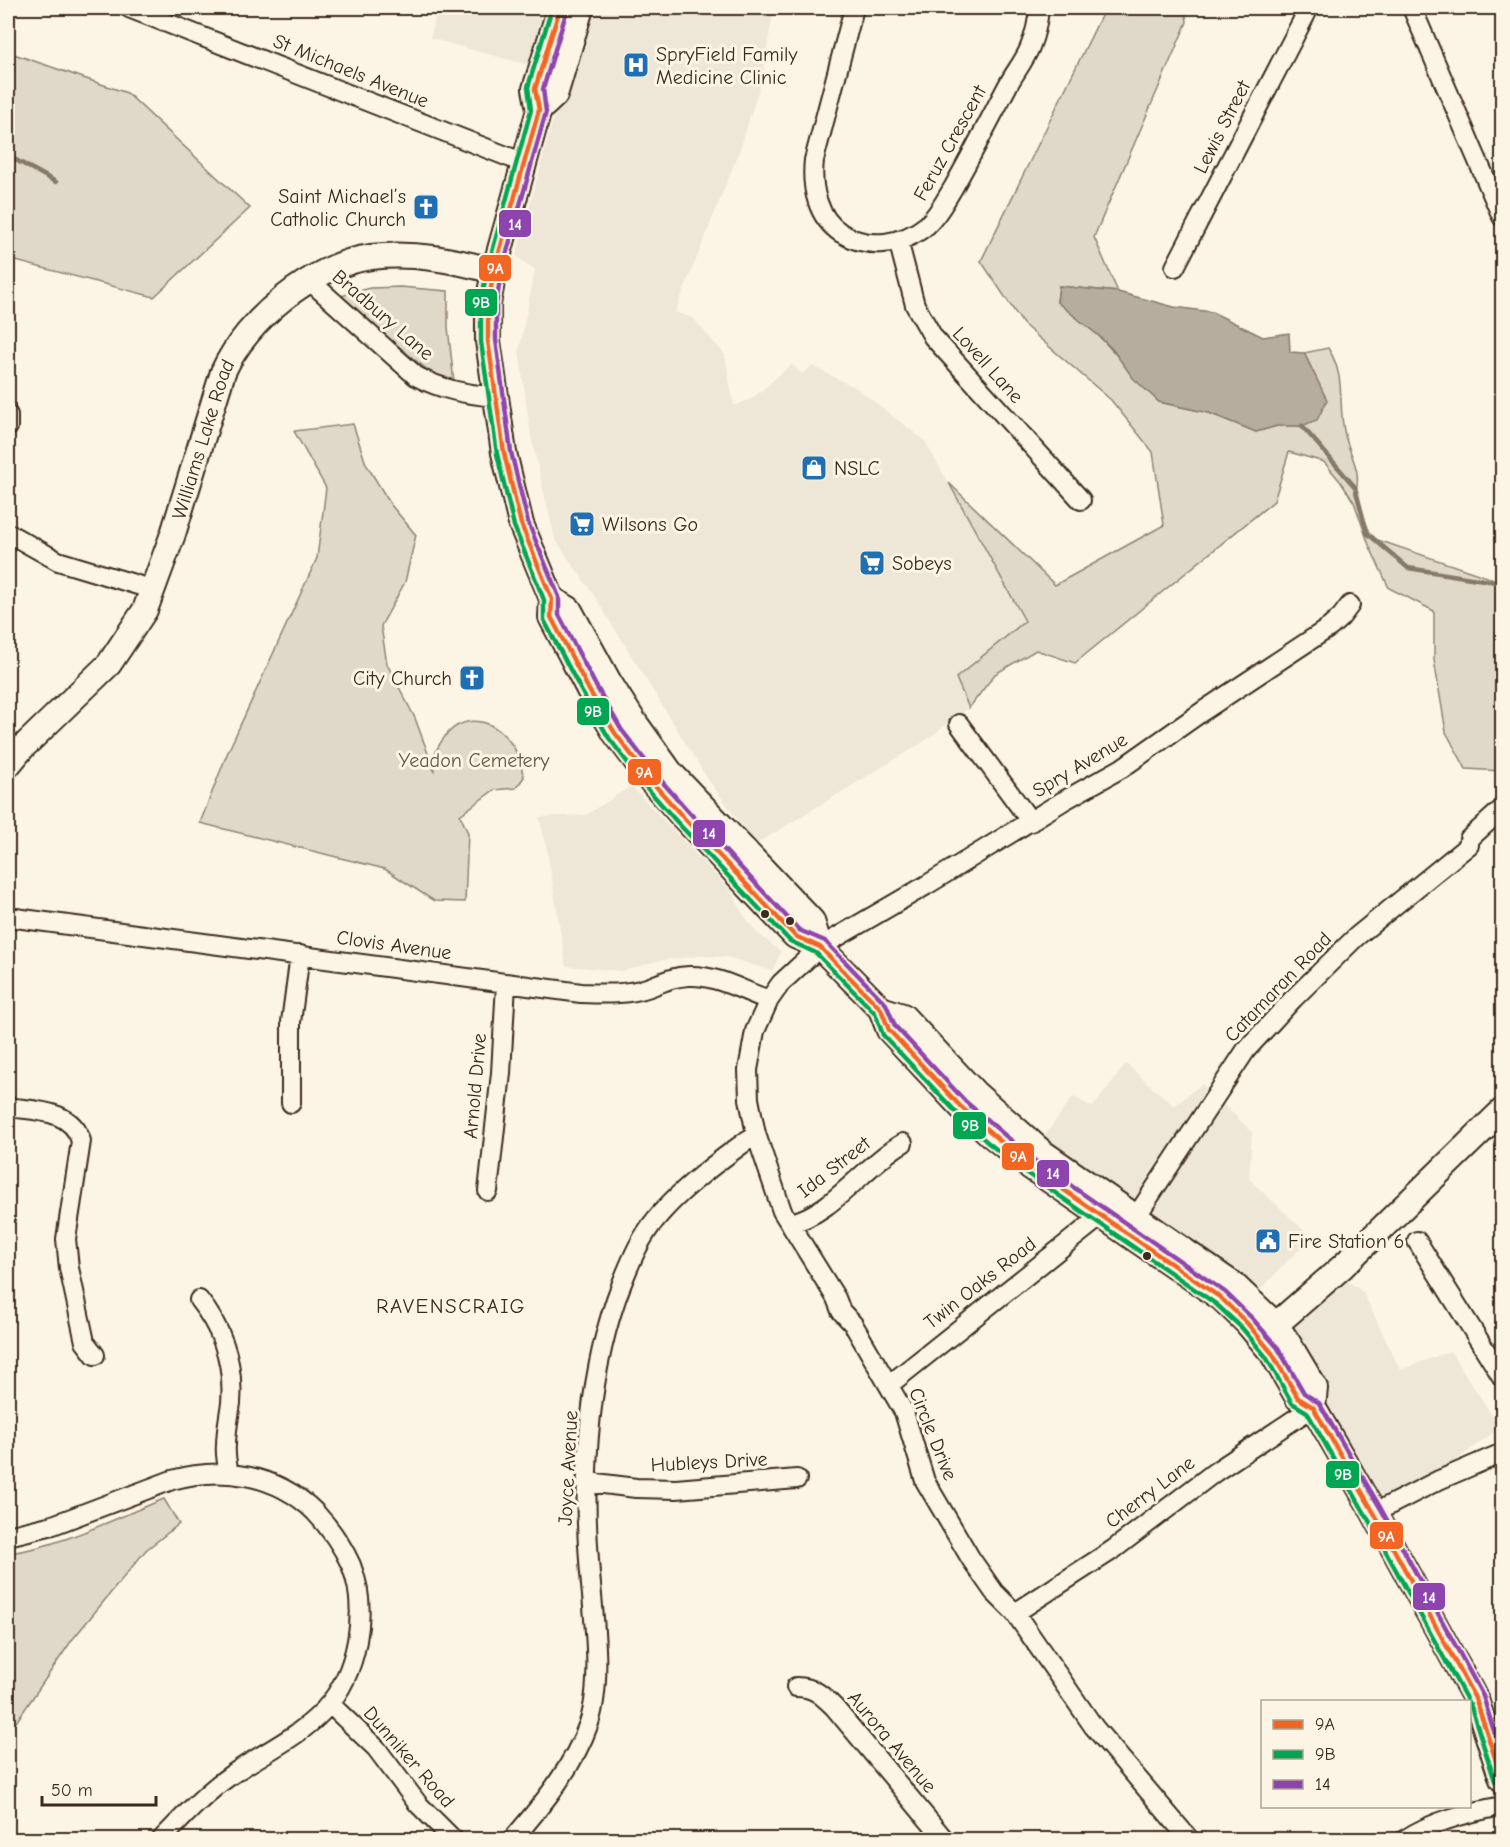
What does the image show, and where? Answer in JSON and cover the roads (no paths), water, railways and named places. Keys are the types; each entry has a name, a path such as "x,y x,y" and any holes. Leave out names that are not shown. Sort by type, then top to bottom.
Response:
{"main road":[{"path":"560,8 535,89 539,110 494,272 488,304 488,341 504,453 521,524 552,598 569,609 609,682 670,772 812,921 820,947 880,1009 889,1030 961,1107 1029,1166 1100,1217 1130,1225"},
{"path":"539,110 555,95 581,8"},
{"name":"Williams Lake Road","path":"8,765 21,748 109,664 145,610 154,590 199,453 219,381 228,361 248,332 266,312 310,281 337,266 355,260 393,255 436,258 494,272"},
{"path":"880,1009 903,1016 975,1093 1130,1225 1234,1285 1268,1332 1315,1388 1313,1407 1476,1700 1501,1766"},
{"path":"1268,1332 1342,1268 1503,1111"}],"street":[{"name":"St Michaels Avenue","path":"129,8 524,163"},
{"name":"Feruz Crescent","path":"854,8 814,160 813,172 815,195 826,218 843,234 858,241 871,243 898,240 924,227 939,211 1024,59 1033,38 1040,8"},
{"name":"Lewis Street","path":"1175,267 1309,8"},
{"path":"1412,8 1503,217"},
{"name":"Lovell Lane","path":"898,240 912,294 925,327 1081,500"},
{"name":"Bradbury Lane","path":"310,281 416,376 435,386 461,394 496,398"},
{"path":"8,415 8,428"},
{"path":"8,533 58,561 154,590"},
{"name":"Spry Avenue","path":"820,947 1122,768 1330,627 1350,605"},
{"path":"960,724 1031,822"},
{"name":"Catamaran Road","path":"1130,1225 1246,1050 1293,999 1356,938 1469,845 1468,839 1502,809"},
{"name":"Clovis Avenue","path":"8,917 506,984 606,994 650,987 665,979 692,976 728,982 769,1000"},
{"name":"Circle Drive","path":"820,947 781,983 769,1000 754,1031 748,1070 748,1099 756,1134 782,1211 836,1298 841,1311 853,1324 904,1412 925,1481 971,1559 994,1592 1015,1613 1094,1727 1191,1839"},
{"path":"291,1103 291,1022 300,955"},
{"name":"Arnold Drive","path":"488,1191 501,1073 506,984"},
{"path":"8,1107 60,1116 74,1125 79,1133 81,1141 66,1239 69,1268 82,1332 85,1342 95,1355"},
{"name":"Joyce Avenue","path":"512,1839 537,1811 571,1764 588,1724 595,1696 596,1667 587,1540 588,1482 596,1376 606,1326 627,1266 648,1230 674,1199 756,1134"},
{"name":"Ida Street","path":"790,1223 804,1219 822,1208 866,1170 903,1143"},
{"name":"Twin Oaks Road","path":"889,1385 1100,1217"},
{"path":"1417,1241 1503,1377"},
{"path":"199,1300 210,1312 219,1329 231,1370 231,1393 225,1446 229,1473"},
{"name":"Cherry Lane","path":"1015,1613 1114,1549 1215,1472 1313,1407"},
{"path":"1374,1513 1439,1480 1503,1453"},
{"path":"8,1536 53,1525 191,1474 229,1473 264,1480 297,1497 324,1521 344,1551 351,1567 358,1598 356,1645 347,1674 330,1704 303,1729 213,1789 161,1839"},
{"name":"Hubleys Drive","path":"588,1482 636,1488 676,1489 797,1479"},
{"name":"Aurora Avenue","path":"796,1687 819,1692 834,1707 945,1839"},
{"name":"Dunniker Road","path":"330,1704 376,1748 426,1813 454,1839"},
{"path":"1404,1839 1415,1832 1477,1811 1503,1806"}],"waterway":[{"path":"8,153 14,159 56,182"},
{"path":"1302,426 1355,487 1367,533 1408,568 1502,583"}],"place":[{"name":"SpryField Family Medicine Clinic","path":"636,65"},
{"name":"Saint Michael’s Catholic Church","path":"426,207"},
{"name":"NSLC","path":"814,468"},
{"name":"Wilsons Go","path":"582,524"},
{"name":"Sobeys","path":"872,563"},
{"name":"City Church","path":"472,678"},
{"name":"Fire Station 6","path":"1268,1241"}],"district":[{"name":"RAVENSCRAIG","path":"451,1306"}],"park label":[{"name":"Yeadon Cemetery","path":"474,760"}]}
